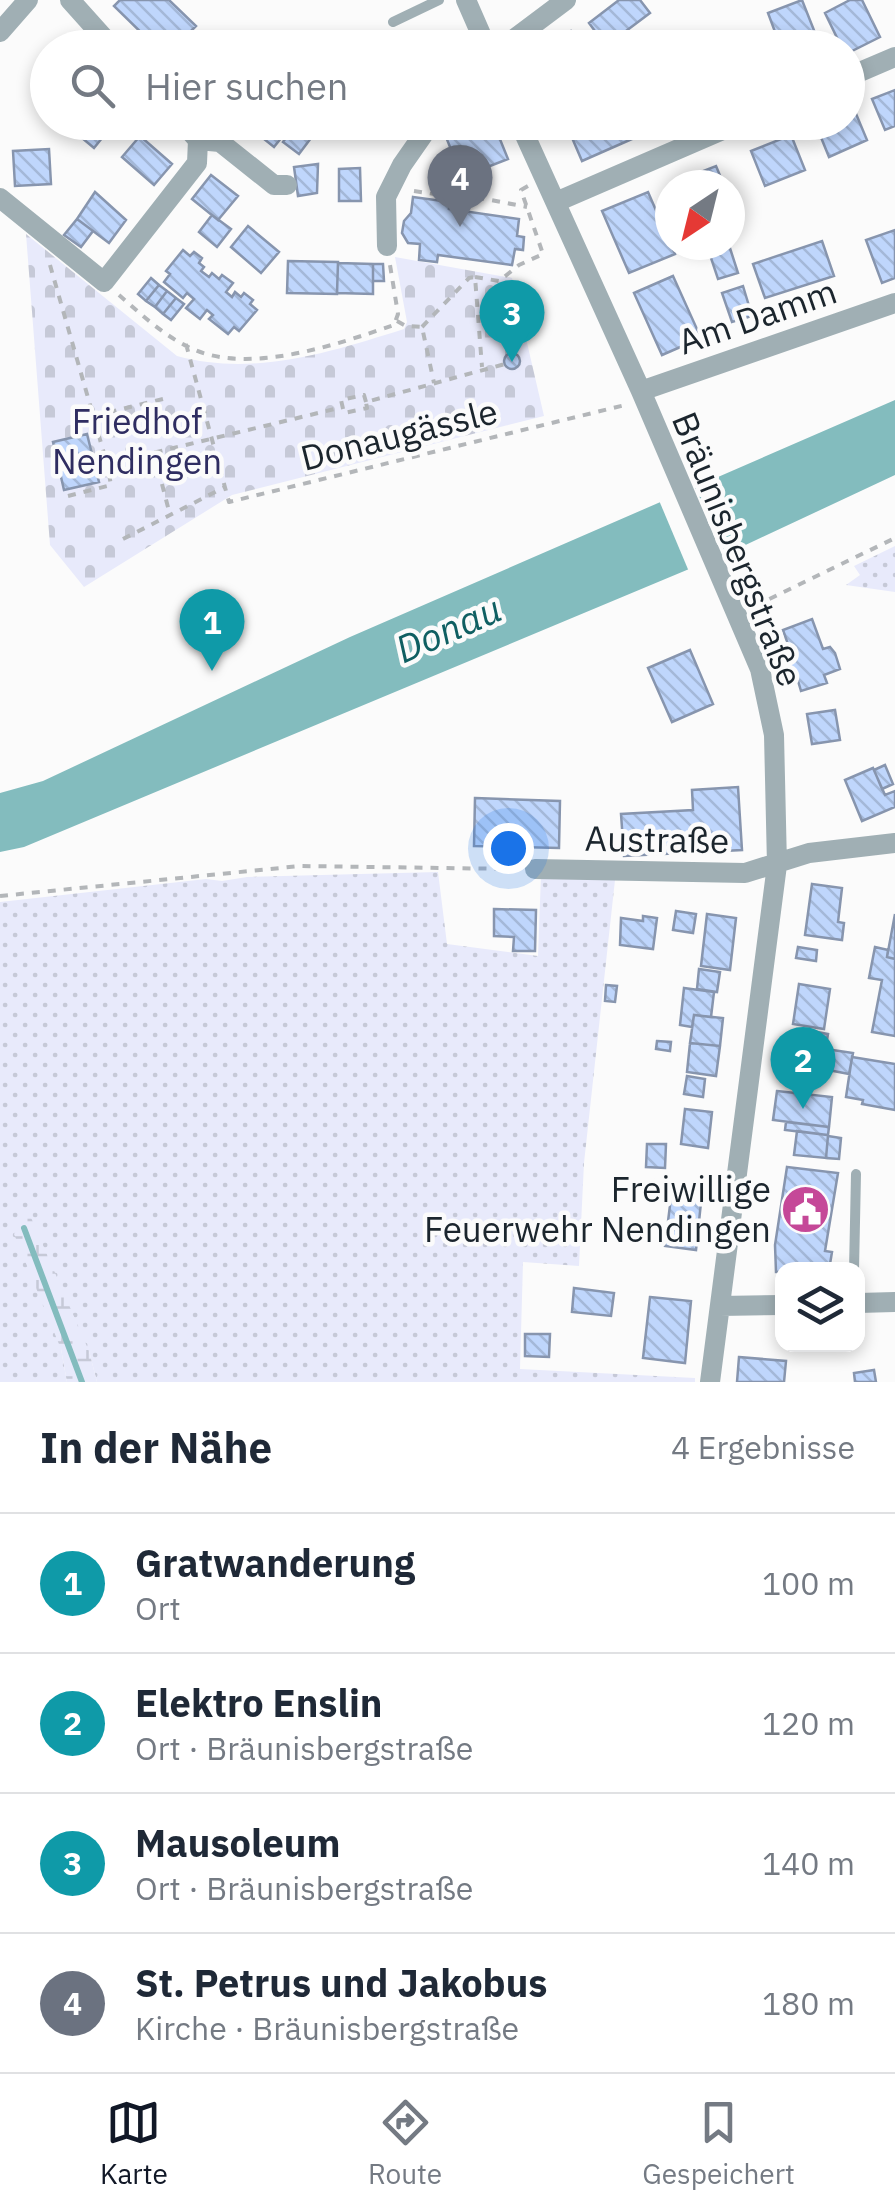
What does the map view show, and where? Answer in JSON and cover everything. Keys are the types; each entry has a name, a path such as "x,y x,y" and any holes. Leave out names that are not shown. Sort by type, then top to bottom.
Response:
{"street":[{"path":"0,32 28,0"},
{"path":"70,0 97,30"},
{"path":"466,0 479,30"},
{"path":"526,30 566,0"},
{"path":"865,70 895,57"},
{"path":"0,198 104,282 196,164 198,140 220,142 274,185 287,185"},
{"path":"387,246 386,198 419,140"},
{"name":"Bräunisbergstraße","path":"528,140 760,669 774,736 776,865 710,1382"},
{"path":"556,202 699,140"},
{"name":"Am Damm","path":"645,404 895,303"},
{"name":"Austraße","path":"535,869 746,873 809,853 895,843"},
{"path":"865,1303 895,1302"},
{"path":"720,1306 775,1304"}],"lane":[{"path":"393,22 439,0"},
{"path":"854,1262 856,1174"}],"path":[{"path":"422,327 468,278 499,281 519,265 543,254 521,190 545,177"},
{"path":"405,194 459,194 527,207"},
{"path":"48,240 50,264 111,485 68,496"},
{"path":"387,246 398,320 406,326 422,327"},
{"path":"475,277 482,370"},
{"path":"104,282 155,326 217,356 293,354 336,345 394,325 398,320"},
{"path":"422,327 434,383"},
{"path":"123,539 225,487 186,344"},
{"path":"366,402 505,364"},
{"path":"364,395 366,402 367,408 344,413 341,400 364,395"},
{"path":"93,416 162,400"},
{"name":"Donaugässle","path":"225,487 229,502 645,404"},
{"path":"107,464 343,407"},
{"path":"154,453 170,515"},
{"path":"737,615 895,538"},
{"path":"0,896 300,866 535,869"}],"green space":[{"name":"Friedhof Nendingen","path":"26,234 177,356 206,362 235,364 292,359 404,329 407,322 395,257 512,278 544,416 232,495 84,587 50,545"},
{"path":"895,546 895,592 846,585 860,575 854,566"},
{"path":"438,872 447,944 538,956 541,875 615,880 584,1163 579,1266 523,1262 520,1369 695,1378 695,1382 97,1382 89,1351 61,1349 67,1382 0,1382 0,902 206,879"},
{"path":"29,1213 89,1351 97,1382 67,1382 61,1349 14,1234"}],"water":[{"name":"Donau","path":"895,400 895,475 737,549 24,847 0,852 0,793 43,781 350,637"}],"pier":[{"path":"693,483 728,558 690,574 658,498"}],"building":[{"path":"120,0 169,0 196,26 192,30 139,30 114,6"},
{"path":"619,0 640,0 650,13 627,30 594,30 589,23"},
{"path":"802,0 814,30 774,30 768,13"},
{"path":"850,0 862,0 880,37 865,44 865,30 833,30 825,13"},
{"path":"895,90 895,126 885,130 872,99"},
{"path":"865,135 867,140 829,157 822,140 865,140"},
{"path":"84,140 100,140 94,148"},
{"path":"137,140 145,140 172,164 154,185 122,157"},
{"path":"284,140 310,140 299,154"},
{"path":"447,140 500,140 508,159 462,177"},
{"path":"573,140 630,140 582,161"},
{"path":"778,140 793,140 805,170 765,186 751,151"},
{"path":"49,149 51,184 15,186 13,151"},
{"path":"318,164 317,193 298,196 294,167"},
{"path":"360,168 361,201 339,201 339,169"},
{"path":"211,175 238,196 218,220 192,199"},
{"path":"95,192 126,220 109,243 77,219"},
{"path":"648,192 655,208 655,260 660,260 629,273 602,211"},
{"path":"413,197 450,202 449,209 519,219 517,236 524,237 523,250 515,249 512,265 438,255 437,262 419,260 420,244 408,243 402,233"},
{"path":"212,215 231,229 217,247 199,232"},
{"path":"77,219 93,231 81,247 64,235"},
{"path":"248,226 279,252 261,273 231,247"},
{"path":"895,230 895,278 882,283 866,240"},
{"path":"822,241 834,276 765,298 753,264"},
{"path":"183,250 202,258 201,271 209,277 212,273 219,279 222,275 233,283 226,292 232,297 235,292 241,297 244,293 253,300 250,304 257,310 239,331 234,327 228,334 209,319 213,315 207,310 200,319 186,308 194,299 187,293 183,298 164,282 170,274 166,271"},
{"path":"712,260 734,260 738,273 718,279"},
{"path":"288,261 338,262 337,294 287,293"},
{"path":"338,263 373,264 373,294 337,293"},
{"path":"373,264 383,264 384,281 373,281"},
{"path":"673,276 701,338 662,355 634,293"},
{"path":"151,278 159,285 146,301 138,294"},
{"path":"159,285 167,291 155,307 146,301"},
{"path":"743,286 752,316 732,322 722,293"},
{"path":"167,291 176,298 163,314 155,307"},
{"path":"176,298 184,304 171,320 163,314"},
{"path":"512,353 520,361 512,369 504,361"},
{"path":"87,434 99,482 64,490 53,442"},
{"path":"812,619 823,649 830,647 840,669 824,675 827,683 801,691 796,674 789,672 784,655 791,653 783,630"},
{"path":"690,650 713,704 672,722 648,668"},
{"path":"835,710 840,740 812,744 807,714"},
{"path":"885,765 893,784 882,789 874,770"},
{"path":"873,768 885,795 895,791 895,807 862,821 845,780"},
{"path":"738,787 742,850 624,856 621,814 693,810 692,790"},
{"path":"475,798 560,801 559,848 474,846"},
{"path":"812,884 842,888 838,922 844,923 842,940 805,935"},
{"path":"494,909 536,910 535,951 513,951 514,937 494,936"},
{"path":"676,911 696,914 693,933 673,930"},
{"path":"707,914 736,918 730,970 701,966"},
{"path":"895,914 895,959 887,957"},
{"path":"643,916 657,918 653,949 620,945 621,918 643,921"},
{"path":"798,947 817,950 816,961 796,958"},
{"path":"875,947 888,950 887,957 895,959 895,1036 872,1032 882,980 869,978"},
{"path":"699,969 720,972 717,992 697,989"},
{"path":"799,984 830,989 824,1029 793,1024"},
{"path":"606,985 617,986 615,1002 605,1001"},
{"path":"684,988 714,992 711,1017 694,1015 692,1027 680,1025"},
{"path":"694,1015 723,1018 720,1046 690,1043"},
{"path":"807,1030 828,1034 826,1046 805,1043"},
{"path":"657,1041 671,1042 670,1051 656,1049"},
{"path":"690,1043 720,1046 716,1076 687,1072"},
{"path":"826,1049 853,1053 849,1074 823,1069"},
{"path":"852,1057 895,1064 895,1110 846,1097"},
{"path":"687,1076 705,1079 703,1097 684,1094"},
{"path":"777,1091 832,1097 829,1127 773,1120"},
{"path":"685,1109 712,1112 708,1148 681,1144"},
{"path":"786,1122 829,1127 828,1135 785,1130"},
{"path":"797,1131 828,1135 826,1158 794,1155"},
{"path":"828,1136 841,1138 839,1159 826,1158"},
{"path":"647,1144 666,1144 665,1168 646,1167"},
{"name":"Freiwillige Feuerwehr Nendingen","path":"787,1167 838,1173 825,1251 832,1252 830,1262 776,1262"},
{"path":"672,1189 702,1193 696,1250 665,1246"},
{"path":"574,1288 614,1293 611,1316 572,1312"},
{"path":"650,1297 691,1301 685,1363 643,1358"},
{"path":"525,1334 550,1334 549,1357 525,1356"},
{"path":"739,1357 786,1361 784,1382 737,1382"},
{"path":"874,1370 876,1382 855,1382 854,1373"}],"waterway":[{"path":"24,1228 82,1382"}],"place":[{"name":"St. Petrus und Jakobus","path":"460,227"},
{"name":"Mausoleum","path":"512,362"},
{"name":"Gratwanderung","path":"212,671"},
{"name":"Elektro Enslin","path":"803,1109"},
{"name":"Freiwillige Feuerwehr Nendingen","path":"806,1209"}]}
